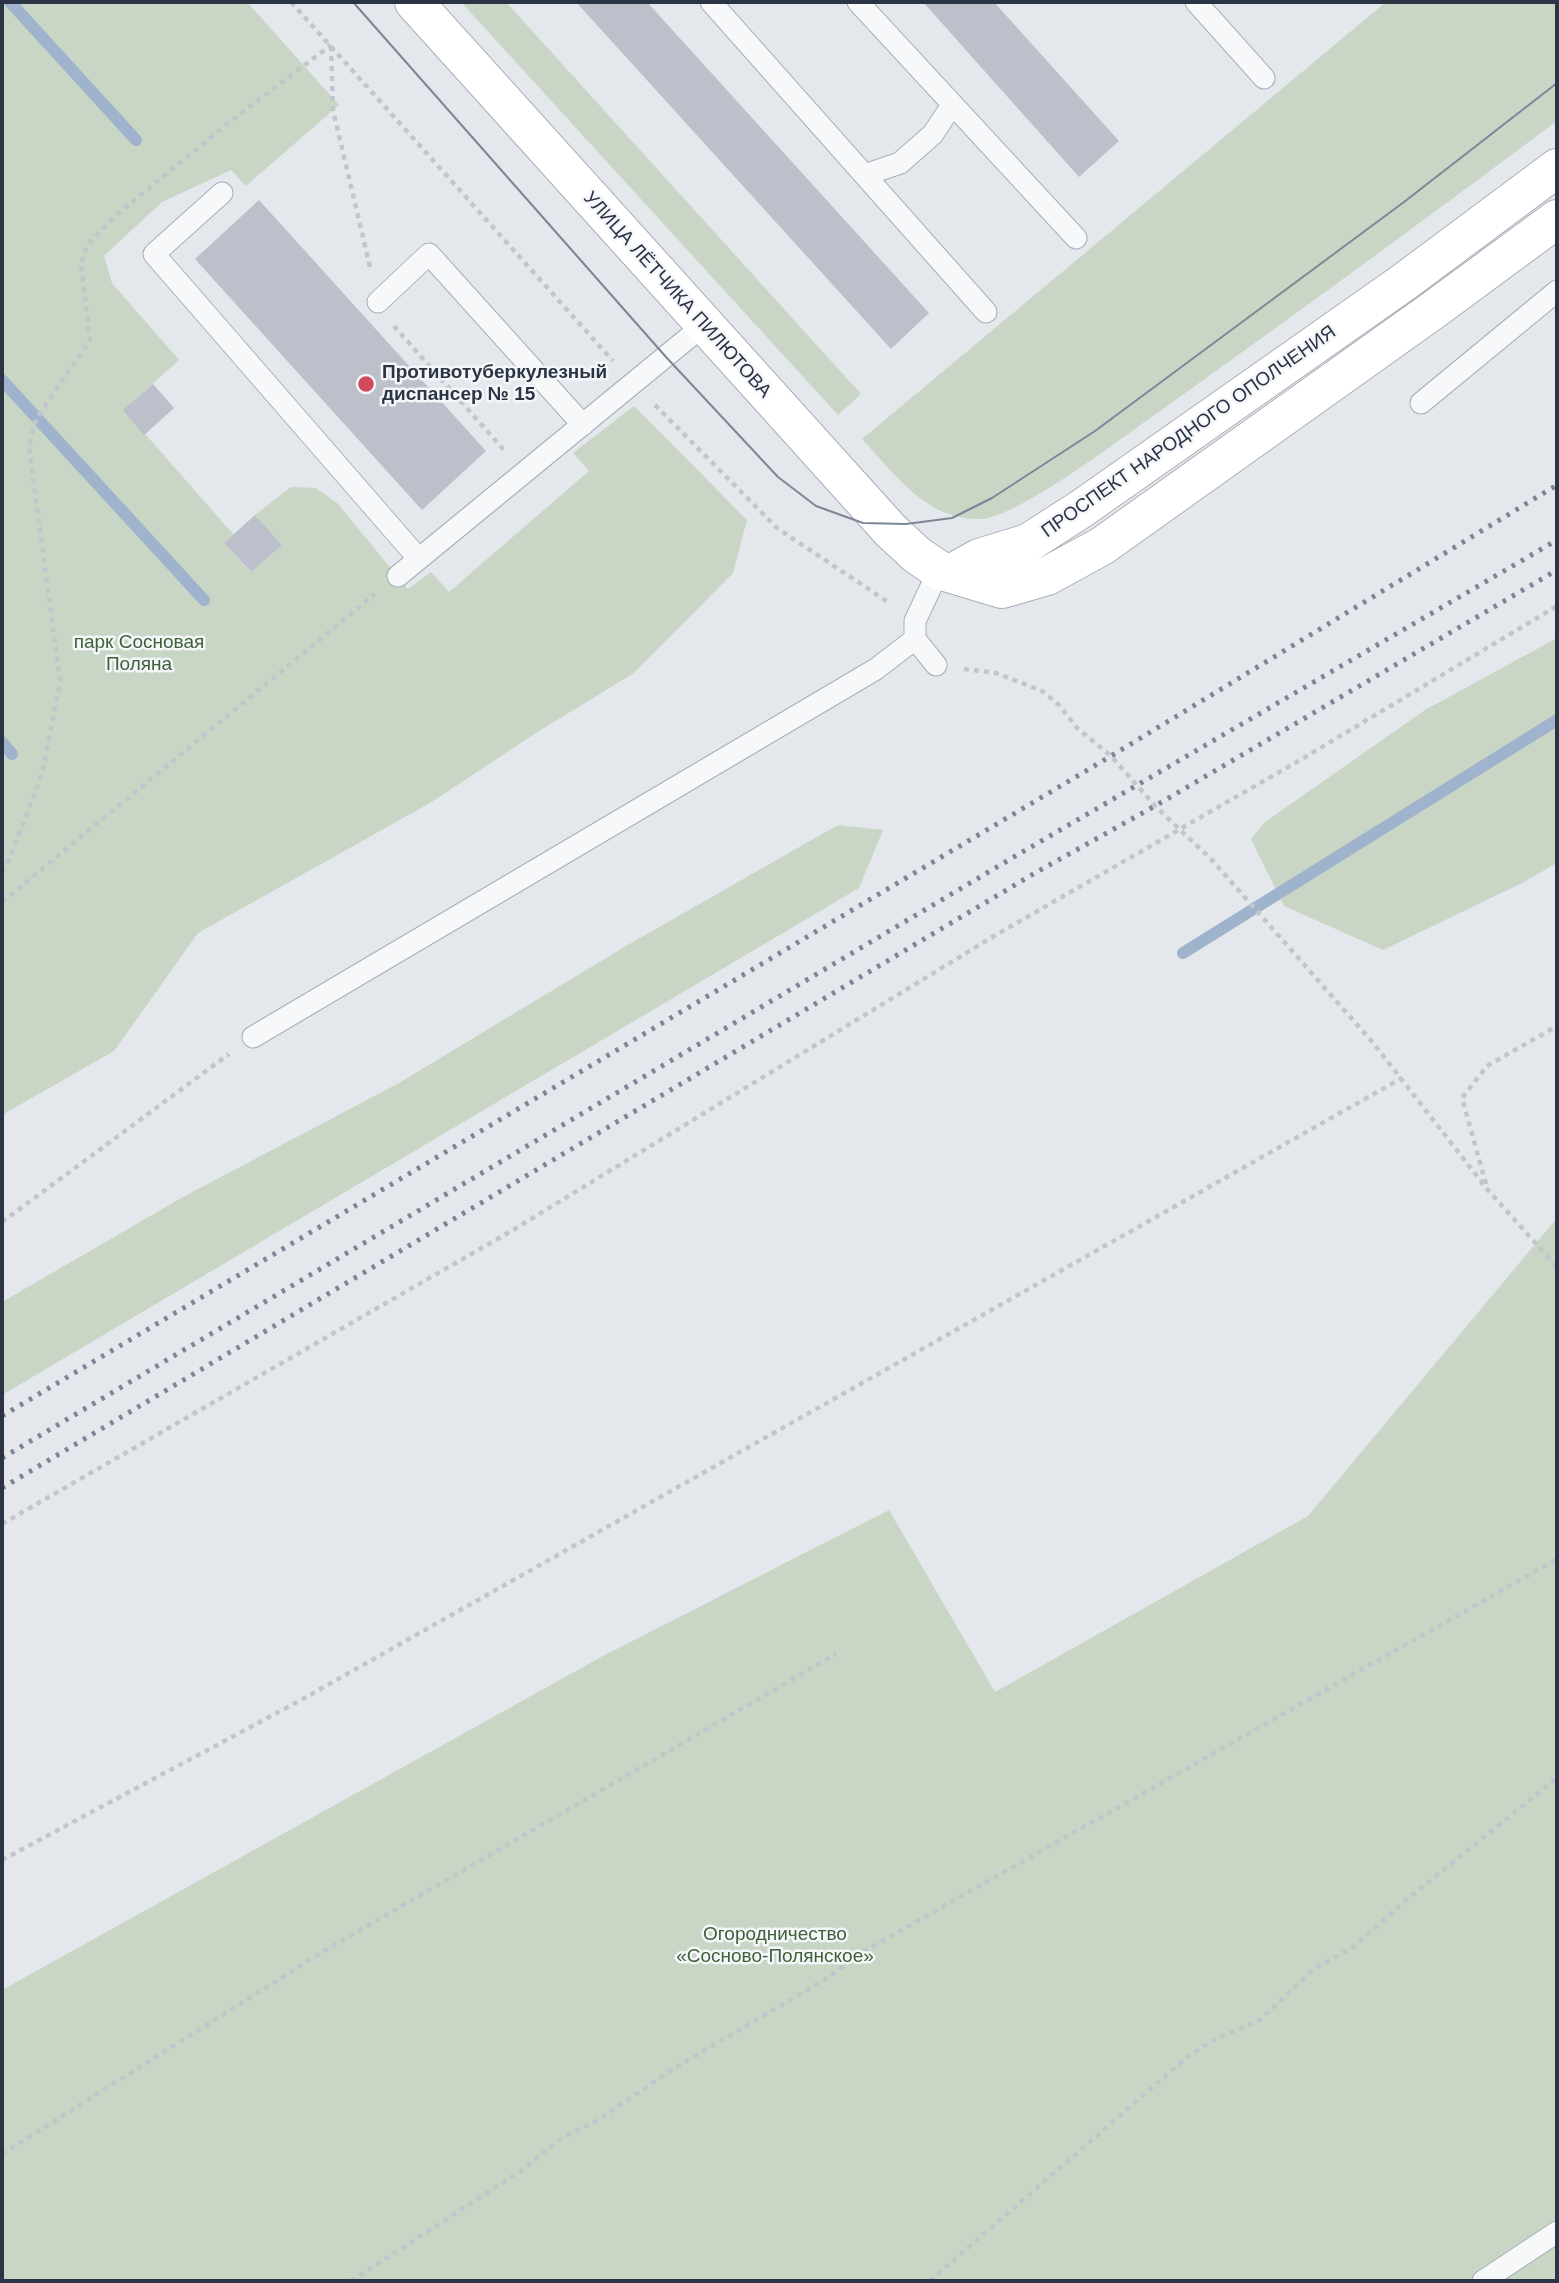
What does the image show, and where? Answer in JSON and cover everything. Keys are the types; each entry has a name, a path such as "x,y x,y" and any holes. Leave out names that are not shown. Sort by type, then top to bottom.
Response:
{"street":[{"name":"УЛИЦА ЛЁТЧИКА ПИЛЮТОВА","path":"414,2 891,531 917,555 946,572"},
{"name":"ПРОСПЕКТ НАРОДНОГО ОПОЛЧЕНИЯ","path":"946,572 979,558 1028,543 1081,509 1404,282 1557,168"},
{"name":"ПРОСПЕКТ НАРОДНОГО ОПОЛЧЕНИЯ","path":"946,572 1002,589 1046,576 1102,546 1557,219"}],"lane":[{"path":"710,2 986,312"},
{"path":"858,2 1076,238"},
{"path":"1196,2 1264,78"},
{"path":"865,175 901,163 933,134 952,105"},
{"path":"222,193 154,254 418,558"},
{"path":"378,302 429,254 583,425"},
{"path":"1421,402 1557,291"},
{"path":"398,576 704,325"},
{"path":"253,1037 876,670 915,630 946,572"},
{"path":"915,630 936,665"},
{"path":"1483,2281 1557,2232"}],"path":[{"path":"291,2 620,368"},
{"path":"331,45 333,110 370,269"},
{"path":"2,872 42,774 60,681 29,447 36,419 90,340 81,265 87,245 114,217 227,124 331,45"},
{"path":"393,324 509,455"},
{"path":"650,401 776,528 915,630"},
{"path":"2,902 398,576"},
{"path":"2,1524 513,1230 994,936 1302,759 1557,606"},
{"path":"936,665 996,673 1042,691 1059,705 1076,727 1111,756 1155,806 1212,860 1402,1078 1487,1189 1557,1267"},
{"path":"1487,1189 1462,1098 1488,1066 1557,1026"},
{"path":"2,1222 253,1037"},
{"path":"2,1860 302,1700 1402,1078"},
{"path":"351,2281 522,2170 562,2138 600,2119 673,2069 829,1977 861,1953 1557,1559"},
{"path":"2,2154 318,1954 836,1654"},
{"path":"930,2281 1186,2058 1214,2040 1260,2020 1314,1969 1353,1947 1405,1901 1557,1778"}],"green space":[{"name":"парк Сосновая Поляна","path":"2,2 247,2 339,105 246,186 231,170 162,202 104,256 112,283 179,360 124,410 234,535 224,543 250,572 282,545 255,515 291,487 316,488 337,503 408,589 431,572 449,592 589,471 573,453 634,406 747,520 733,573 634,673 539,731 430,803 198,933 114,1051 2,1115"},
{"path":"461,2 506,2 861,394 838,415"},
{"path":"1386,2 1557,2 1557,121 1122,438 1071,474 1019,505 980,519 943,512 913,492 862,439"},
{"path":"1557,638 1557,863 1522,883 1383,950 1284,906 1251,839 1265,822 1425,710"},
{"path":"838,825 883,830 859,888 2,1395 2,1302 183,1197 399,1083 626,946"},
{"name":"Огородничество «Сосново-Полянское»","path":"1557,1218 1557,2281 2,2281 2,1990 601,1657 889,1510 995,1692 1308,1516"}],"building":[{"path":"576,2 647,2 929,313 891,349"},
{"path":"923,2 994,2 1119,141 1079,177"},
{"name":"Противотуберкулезный диспансер № 15","path":"259,200 486,451 422,510 195,259"},
{"path":"153,384 174,408 144,435 123,410"},
{"path":"255,515 282,545 251,572 224,543"}],"waterway":[{"path":"10,2 136,140"},
{"path":"2,380 204,600"},
{"path":"1183,953 1557,720"},
{"path":"2,742 12,754"}],"tram line":[{"path":"353,2 666,357 778,477 816,506 863,523 906,524 952,518 992,498 1095,431 1404,202 1557,83"}],"railway":[{"path":"2,1416 1111,756 1557,485"},
{"path":"2,1458 1007,861 1557,540"},
{"path":"2,1488 1035,873 1155,806 1557,570"}],"place":[{"name":"Противотуберкулезный диспансер № 15","path":"366,384"}]}
